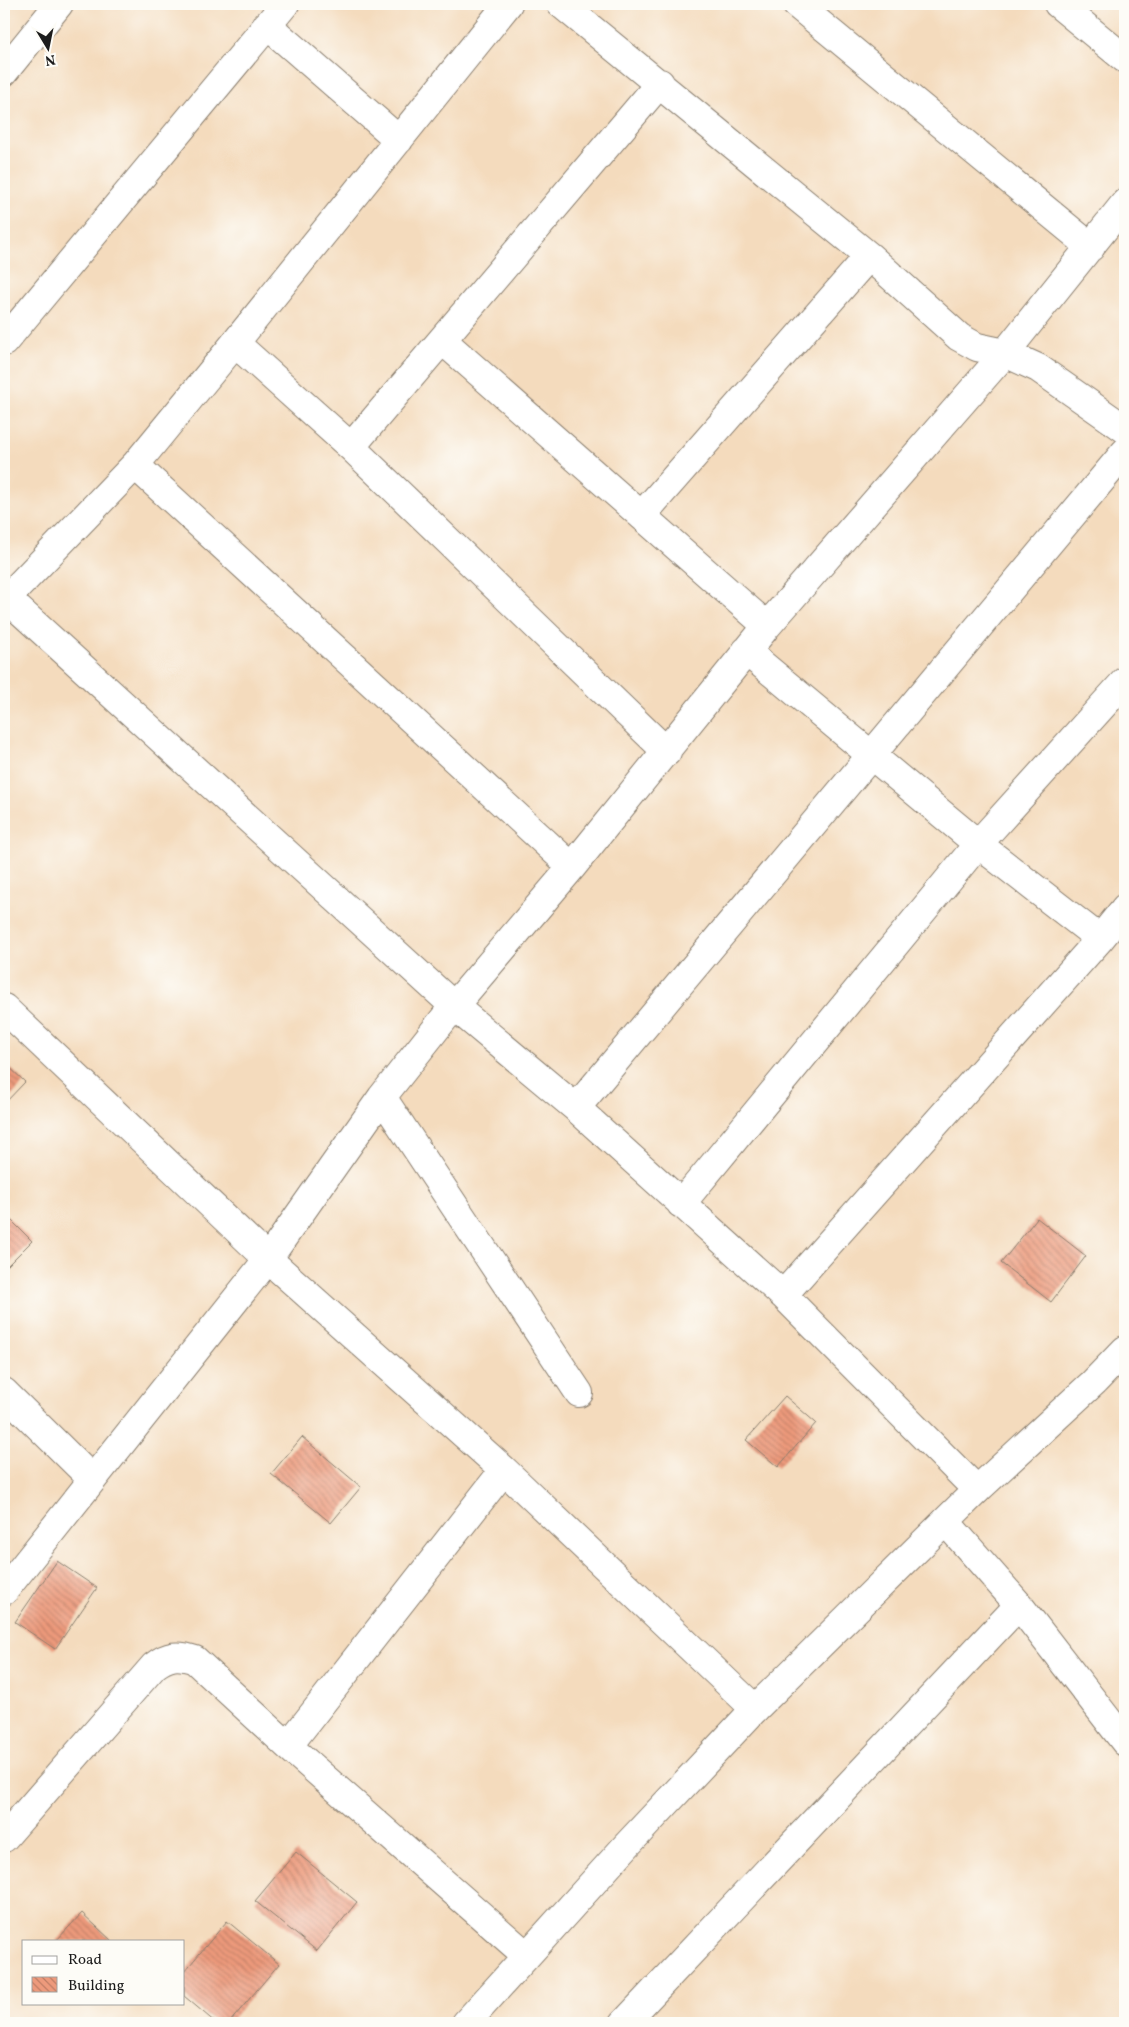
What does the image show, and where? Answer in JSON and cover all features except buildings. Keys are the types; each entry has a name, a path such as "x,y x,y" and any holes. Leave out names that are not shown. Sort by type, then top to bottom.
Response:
{"street":[{"path":"4,72 59,4"},
{"path":"4,342 285,4"},
{"path":"508,4 235,344 134,465 5,598 454,1006 576,1108 783,1295 977,1490"},
{"path":"561,4 660,83 869,256 958,336 977,347 1005,353 1038,368 1125,429"},
{"path":"796,4 1091,247"},
{"path":"1058,4 1125,59"},
{"path":"267,25 399,140"},
{"path":"351,447 660,83"},
{"path":"4,1592 268,1259 382,1097 454,1006 667,752 766,626 1005,353 1125,202"},
{"path":"642,515 869,256"},
{"path":"442,340 766,626"},
{"path":"235,344 351,447 667,752"},
{"path":"576,1108 1125,452"},
{"path":"134,465 572,867"},
{"path":"746,651 978,844 1100,939"},
{"path":"681,1204 978,844 1125,681"},
{"path":"783,1295 1100,939 1125,908"},
{"path":"4,1008 268,1259 504,1470 755,1709"},
{"path":"382,1097 579,1393"},
{"path":"466,2023 526,1955 755,1709 977,1490 1094,1382 1125,1350"},
{"path":"4,1392 92,1479"},
{"path":"288,1746 504,1470"},
{"path":"946,1522 1019,1605 1125,1742"},
{"path":"624,2023 1019,1605"},
{"path":"4,1838 154,1666 164,1658 184,1656 195,1660 288,1746 526,1955"}]}
